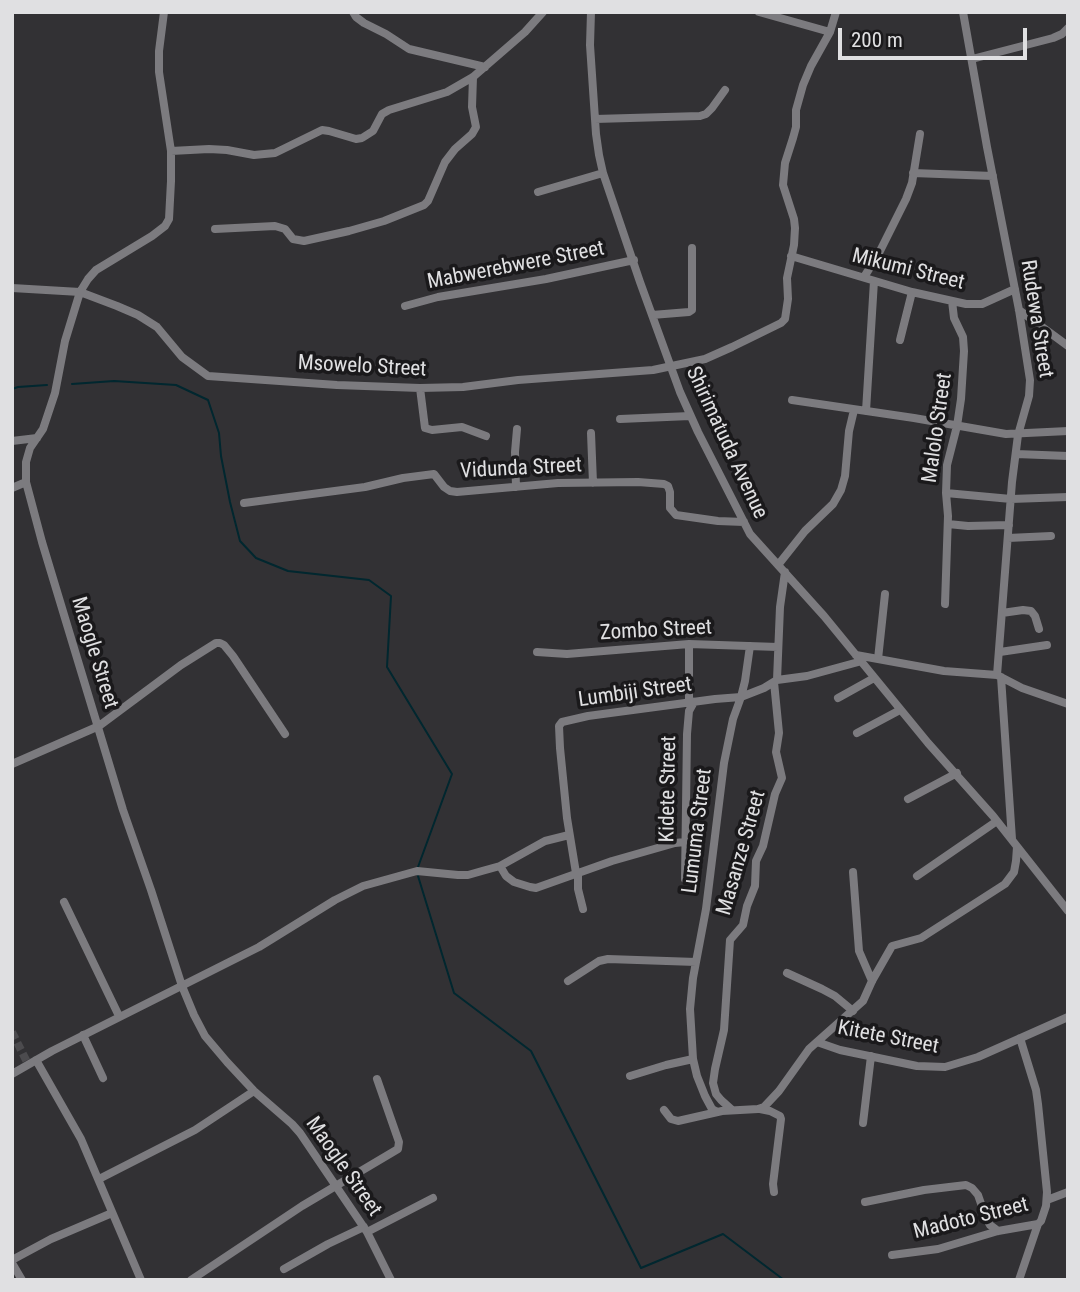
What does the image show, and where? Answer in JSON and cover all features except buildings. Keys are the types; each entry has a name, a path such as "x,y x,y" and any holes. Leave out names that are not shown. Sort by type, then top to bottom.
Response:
{"street":[{"name":"Maogle Street","path":"164,12 159,72 171,150 169,219 165,226 152,236 96,270 80,292 65,341 55,393 43,429 30,448 26,462 26,482 131,836 181,986 205,1036 254,1091 300,1133 365,1230 391,1280"},
{"path":"353,12 364,23 409,49 485,67"},
{"path":"171,150 227,150 254,155 275,153 322,130 350,138 362,138 373,131 382,114 389,110 447,92 473,77 525,32 543,12"},
{"name":"Shirimatuda Avenue","path":"591,12 590,45 595,119 598,155 603,173 670,367 690,416 750,534 997,821 1067,910"},
{"path":"759,12 830,32"},
{"path":"791,256 794,245 794,219 783,184 785,163 796,127 796,110 803,85 830,32 836,12"},
{"name":"Rudewa Street","path":"964,12 1019,310 1030,387 1018,435 1011,499 999,676 1014,843"},
{"path":"972,59 1054,38 1068,28"},
{"path":"215,229 282,227 293,239 304,241 384,221 425,205 445,162 476,127 472,107 473,77"},
{"path":"595,119 700,116 712,108 725,90"},
{"path":"864,277 900,214 912,183 920,135"},
{"path":"538,192 603,173"},
{"path":"914,173 993,176"},
{"path":"652,315 692,310 692,248"},
{"name":"Mikumi Street","path":"791,256 912,292 974,305 1015,289"},
{"name":"Msowelo Street","path":"12,288 80,292 138,315 157,327 182,357 208,376 337,385 463,387 653,370 717,354 785,319 791,256"},
{"name":"Mabwerebwere Street","path":"405,306 438,297 546,279 634,260"},
{"path":"866,411 874,281"},
{"path":"900,340 912,292"},
{"name":"Malolo Street","path":"945,604 947,466 957,426 964,351 952,301"},
{"path":"1019,310 1068,346"},
{"path":"420,388 425,428 432,430 462,427 486,436"},
{"path":"792,400 1018,435 1068,431"},
{"path":"778,565 805,531 833,504 841,490 854,410"},
{"path":"620,419 690,416"},
{"path":"516,487 514,452 517,429"},
{"path":"590,433 593,483"},
{"path":"12,441 37,438"},
{"path":"1016,454 1068,456"},
{"name":"Vidunda Street","path":"244,503 365,487 434,474 444,487 457,492 558,483 664,484 670,492 670,508 676,515 744,522"},
{"path":"12,488 26,482"},
{"path":"946,493 1011,499 1068,497"},
{"path":"948,524 1009,524"},
{"path":"1008,538 1051,536"},
{"path":"775,681 785,572"},
{"path":"878,659 884,594"},
{"path":"1002,613 1031,611 1039,629"},
{"path":"12,764 99,726 216,643 224,645 233,656 285,734"},
{"name":"Zombo Street","path":"537,652 567,653 689,644 778,647"},
{"name":"Kidete Street","path":"685,879 687,734 692,702 689,644"},
{"path":"1000,652 1047,645"},
{"name":"Lumuma Street","path":"716,1112 705,1096 697,1076 693,1059 691,1009 727,745 745,681 750,646"},
{"path":"741,697 775,681 807,676 859,658 999,676 1022,688 1068,704"},
{"path":"838,698 874,678"},
{"name":"Masanze Street","path":"731,1109 716,1094 713,1083 724,1030 730,940 743,925 755,886 754,872 775,794 782,778 776,752 779,733 775,681"},
{"name":"Lumbiji Street","path":"583,909 569,835 559,726 562,722 588,716 741,697"},
{"path":"858,733 900,710"},
{"path":"908,799 957,774"},
{"path":"918,876 997,821"},
{"path":"12,1074 82,1035 259,947 363,886 416,871 468,875 500,866 545,841 569,835"},
{"path":"500,866 514,882 530,887 544,885 632,855 685,842"},
{"path":"758,1109 769,1102 809,1049 863,1001 892,946 921,938 1005,884 1014,872 1014,843"},
{"path":"853,872 859,951 872,981"},
{"path":"64,902 119,1016"},
{"path":"568,981 599,961 696,962"},
{"path":"787,973 835,996 853,1011"},
{"name":"Kitete Street","path":"817,1042 840,1050 928,1068 945,1067 978,1057 1068,1017"},
{"path":"82,1035 103,1078"},
{"name":"Madoto Street","path":"892,1255 938,1249 998,1231 1038,1224 1044,1216 1047,1200 1036,1090 1020,1038"},
{"path":"863,1124 871,1056"},
{"path":"629,1076 693,1059"},
{"path":"36,1060 81,1139 141,1280"},
{"path":"191,1280 302,1206 398,1149 400,1146 377,1079"},
{"path":"99,1179 183,1137 254,1091"},
{"path":"664,1110 671,1119 678,1121 731,1109 758,1109 780,1116 774,1192"},
{"path":"865,1202 923,1190 966,1185 978,1195 986,1218 998,1231"},
{"path":"1047,1200 1068,1192"},
{"path":"284,1269 328,1244 433,1198"},
{"path":"22,1280 12,1261 51,1239 112,1213"},
{"path":"1019,1280 1038,1224"}],"waterway":[{"path":"72,384 114,381 176,385 208,400 219,433 221,456 240,541 256,558 288,571 369,580 391,596 387,667 452,774 418,867"},
{"path":"12,389 47,385"},
{"path":"418,876 454,993 531,1051 641,1268 723,1234 784,1280"}],"tunnel":[{"path":"12,1032 28,1064"}]}
